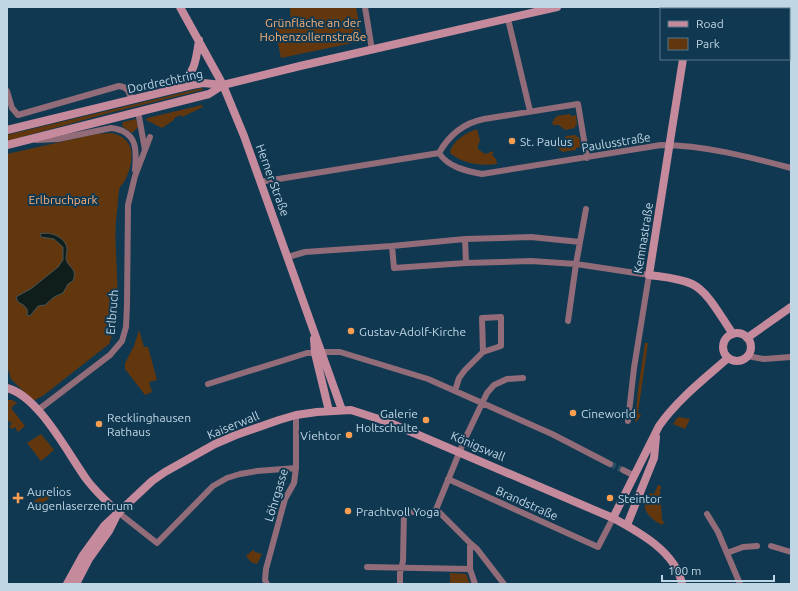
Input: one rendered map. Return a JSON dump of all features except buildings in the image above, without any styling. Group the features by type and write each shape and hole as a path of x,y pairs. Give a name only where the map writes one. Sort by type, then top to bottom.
{"main road":[{"name":"Herner Straße","path":"180,7 223,85 244,136 288,257 313,332 329,411"},
{"path":"223,85 557,7"},
{"path":"174,89 188,77 192,70 195,64 199,40"},
{"name":"Kemnastraße","path":"649,275 683,60"},
{"name":"Dordrechtring","path":"7,130 174,89 203,83 223,85"},
{"name":"Dordrechtring","path":"7,145 209,94 223,85"},
{"path":"649,275 693,284 708,297 733,334"},
{"path":"748,338 791,307"},
{"path":"733,334 742,334 748,338 751,347 747,356 742,360 736,361 728,358 724,353 723,346 726,338 733,334"},
{"name":"Herner Straße","path":"318,352 342,410"},
{"path":"613,518 656,432 666,416 728,358"},
{"path":"7,388 19,392 38,410 69,451 87,480 119,513"},
{"name":"Königswall","path":"329,411 351,410 373,416 613,518 627,525 653,543 668,557 676,567 682,584"},
{"name":"Kaiserwall","path":"67,584 96,536 104,526 152,481 165,472 215,444 236,435 296,415 329,411"},
{"path":"627,525 654,458 656,432"},
{"name":"Kaiserwall","path":"76,584 89,559 109,531 119,513"}],"street":[{"path":"365,7 372,50"},
{"path":"508,18 530,111"},
{"path":"7,91 12,108 18,115 119,86 124,86 127,89 132,100"},
{"path":"260,182 439,152 447,139 471,122 578,104 587,158"},
{"path":"138,111 145,152"},
{"name":"Dordrechtring","path":"27,140 58,139 112,128 120,129"},
{"name":"Erlbruch","path":"120,129 126,132 132,139 137,152 135,176"},
{"name":"Erlbruch","path":"38,410 110,355 122,341 126,327 127,305 128,204 135,176 150,137"},
{"name":"Paulusstraße","path":"439,152 445,161 468,172 482,174 661,145 745,156 791,168"},
{"path":"568,320 586,208"},
{"path":"288,257 305,252 392,246 465,238 531,237 580,242"},
{"path":"465,238 466,263"},
{"path":"392,246 394,268 466,263 531,261 576,264 649,275"},
{"name":"Kemnastraße","path":"628,421 634,368 649,275"},
{"path":"455,391 459,378 465,370 484,352 501,346 501,317 482,318 484,352"},
{"path":"208,384 307,354 318,352 340,352 428,379 552,434 610,464"},
{"path":"747,356 764,359 791,357"},
{"path":"435,512 487,392 494,385 507,379 523,378"},
{"name":"Löhrgasse","path":"266,582 266,569 285,499 294,483 296,468 296,415"},
{"path":"119,513 157,543 213,486 227,478 257,471 296,468"},
{"path":"623,470 635,476"},
{"name":"Brandstraße","path":"448,479 598,547 613,518"},
{"path":"400,584 403,561 404,512 435,512 440,513 477,549 504,584"},
{"path":"707,514 718,532 740,584"},
{"path":"470,543 470,569 475,584"},
{"path":"726,553 743,547 757,546"},
{"path":"771,546 791,552"},
{"path":"367,567 470,569"}],"green space":[{"name":"Grünfläche an der Hohenzollernstraße","path":"290,7 356,7 361,34 360,39 357,42 281,58 275,28 291,24"},
{"path":"202,88 203,90 109,113 7,141 7,135"},
{"path":"202,105 203,107 182,117 180,115 174,118 174,120 162,128 146,120 147,118"},
{"path":"570,114 571,116 576,115 577,125 575,128 565,130 559,125 553,125 552,121 554,121 554,118 557,118 556,116"},
{"path":"136,119 138,127 132,133 122,126 123,122"},
{"path":"477,129 480,141 478,149 485,154 494,151 492,155 496,159 497,164 485,165 466,162 450,153 456,141 469,132"},
{"name":"Erlbruchpark","path":"112,133 118,135 128,143 131,154 129,171 124,183 120,187 118,195 116,228 117,312 114,328 109,344 44,395 33,401 11,379 7,366 7,154 96,134"},
{"path":"576,135 579,137 581,147 576,148 576,150 562,152 559,148 556,148 556,144 562,143 566,136"},
{"path":"139,330 144,347 148,347 157,380 149,382 152,392 145,395 125,369 125,363 134,346"},
{"path":"645,343 648,343 638,413 641,415 635,422 638,390"},
{"path":"7,400 12,400 17,403 11,408 25,426 18,432 15,427 12,429 9,426 12,424 10,421 7,423"},
{"path":"678,417 690,419 685,429 673,424"},
{"path":"41,434 54,450 41,461 27,443"},
{"path":"658,485 661,486 662,521 665,521 662,525 651,517 645,509 650,493 654,494"},
{"path":"57,486 62,491 37,506 34,501"},
{"path":"253,550 262,554 257,564 251,562 246,556"},
{"path":"450,573 466,574 470,584 450,584"}],"shaded area":[{"path":"40,234 53,234 64,241 67,249 66,259 74,271 74,277 73,281 68,284 63,293 54,297 45,305 38,306 30,316 27,315 26,308 18,302 16,297 32,288 58,267 63,260 63,247 54,239 41,237"}],"tunnel":[{"path":"610,464 623,470"}],"place":[{"name":"St. Paulus","path":"512,141"},
{"name":"Gustav-Adolf-Kirche","path":"351,331"},
{"name":"Cineworld","path":"573,413"},
{"name":"Galerie Holtschulte","path":"426,420"},
{"name":"Recklinghausen Rathaus","path":"99,424"},
{"name":"Viehtor","path":"349,435"},
{"name":"Aurelios Augenlaserzentrum","path":"18,498"},
{"name":"Steintor","path":"610,498"},
{"name":"Prachtvoll Yoga","path":"348,511"}]}
